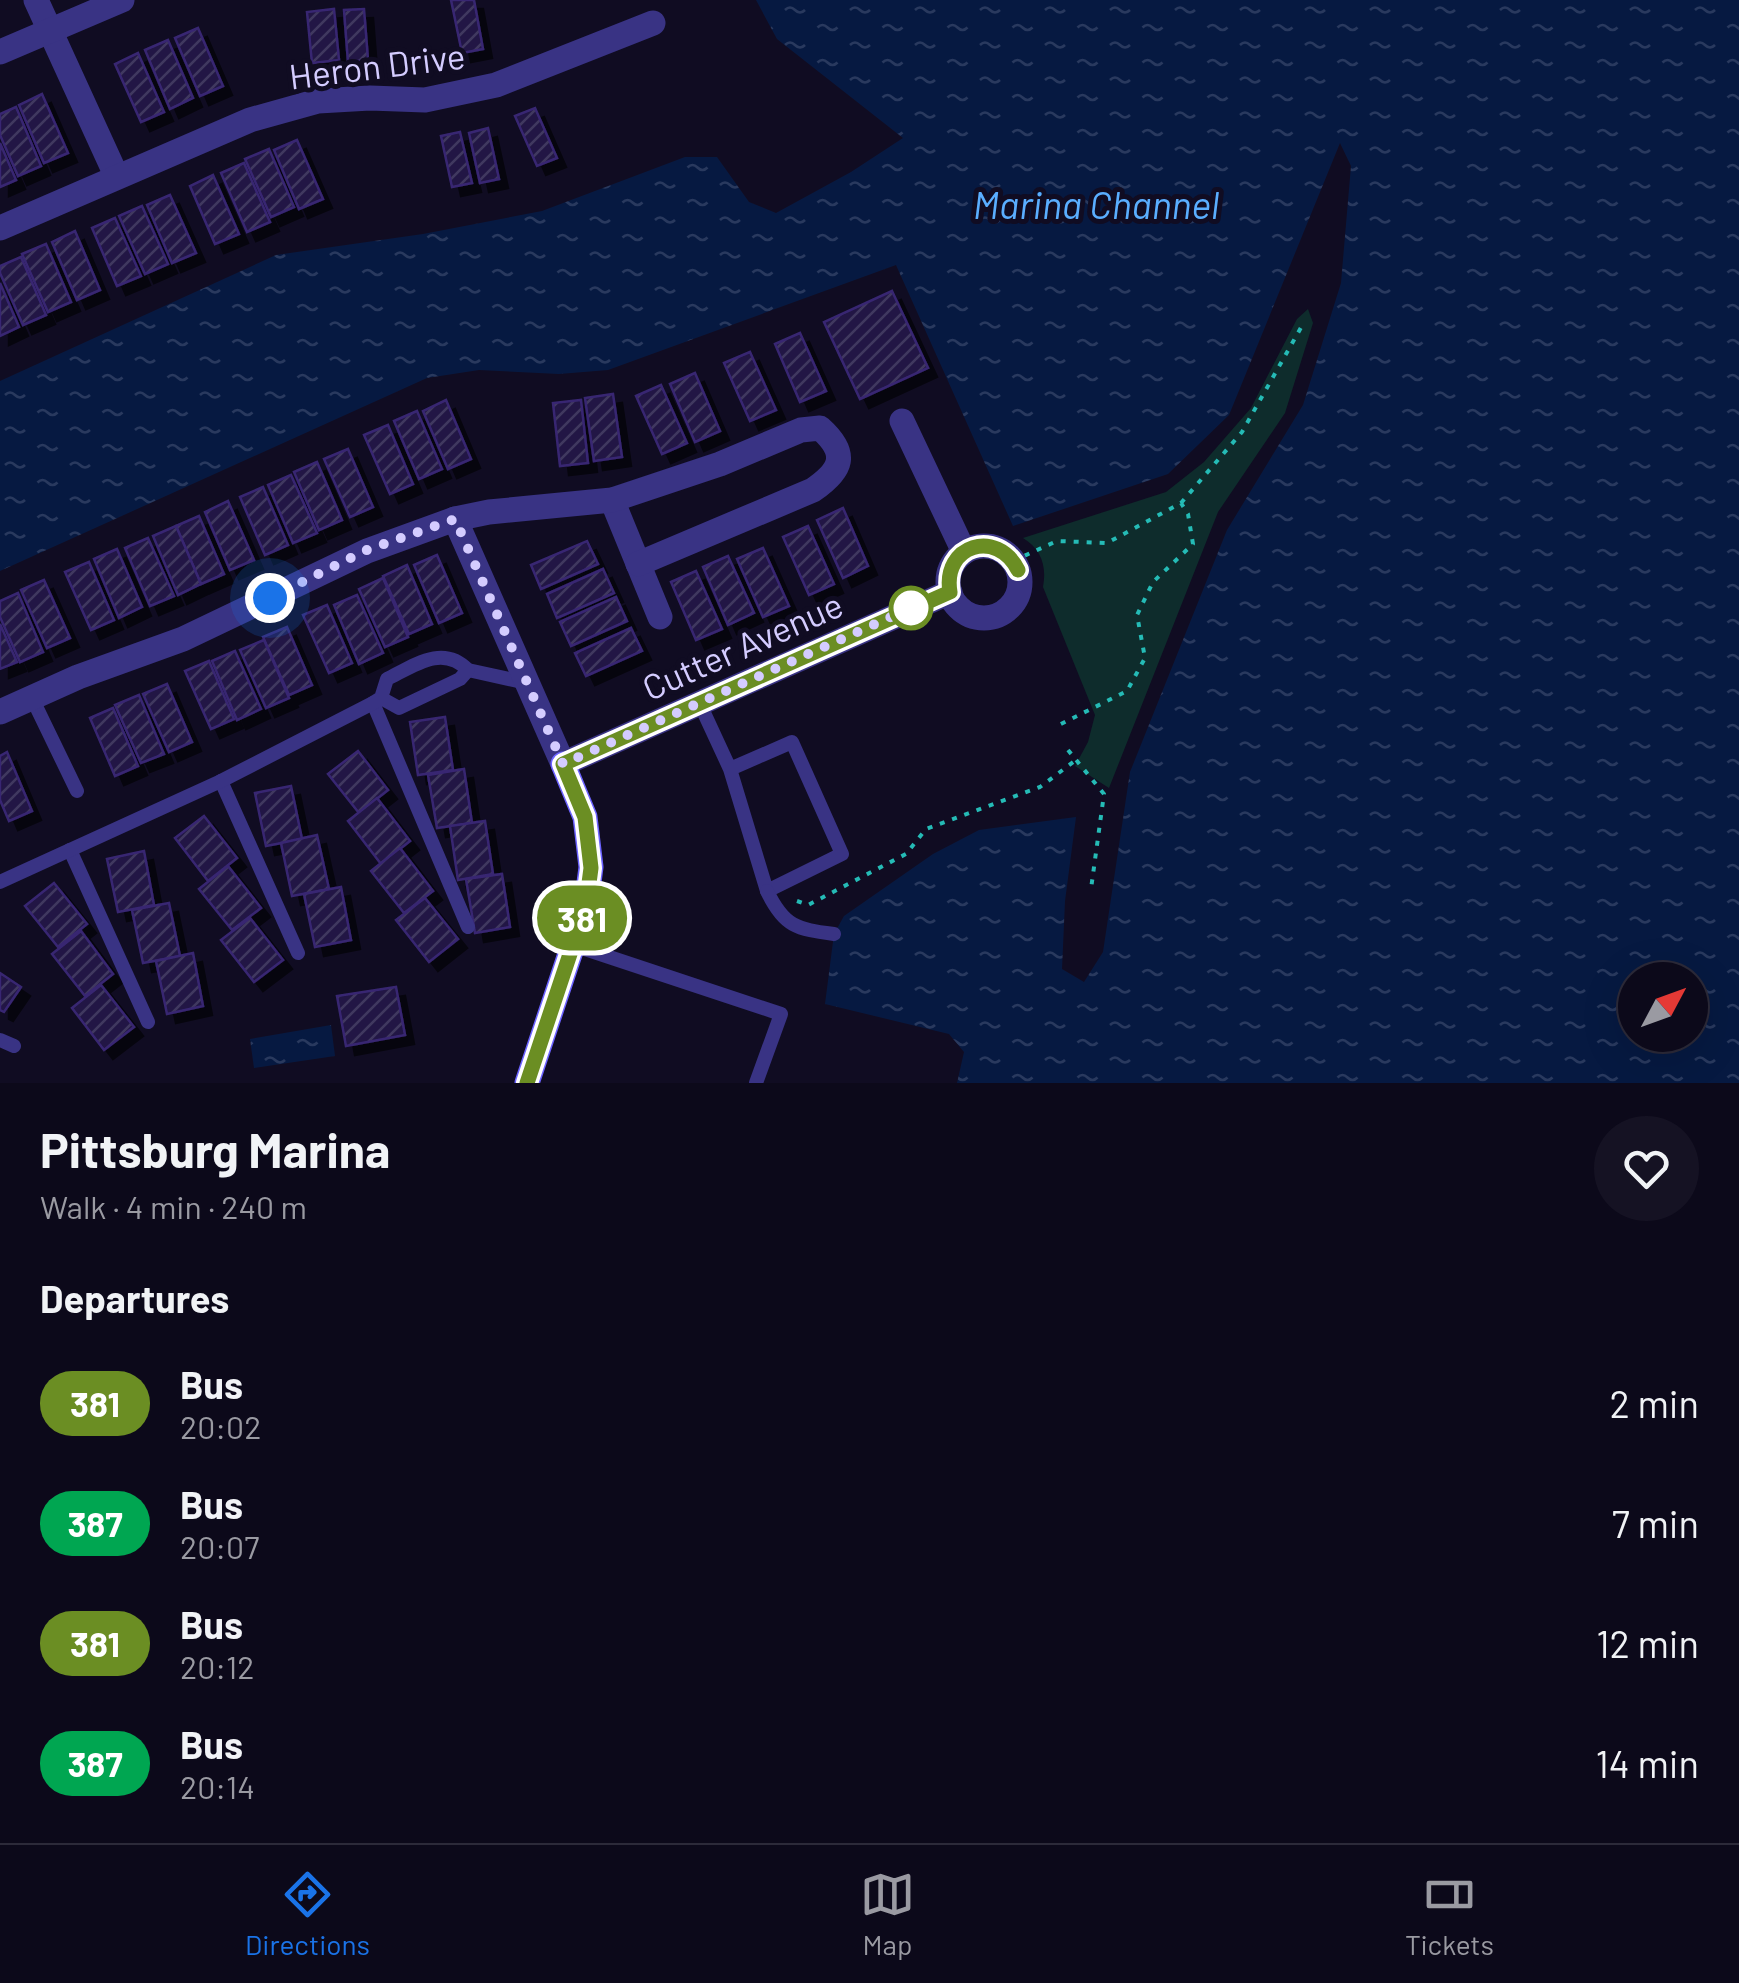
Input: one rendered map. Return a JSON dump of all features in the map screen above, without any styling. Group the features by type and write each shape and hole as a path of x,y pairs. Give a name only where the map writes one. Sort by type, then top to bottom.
{"street":[{"path":"36,0 116,175"},
{"path":"0,52 122,0"},
{"name":"Heron Drive","path":"0,228 250,120 318,101 425,100 496,85 653,23"},
{"path":"902,421 964,552"},
{"path":"0,712 78,677 183,639 367,550 455,519 612,500 720,464 801,430 820,428 838,450 839,464 830,478 812,490 638,564"},
{"path":"612,500 660,617"},
{"path":"455,519 585,817 591,868 586,906 527,1083"},
{"path":"984,546 1005,552 1013,560 1020,581 1019,592 1007,610 994,616 967,613 956,604 950,592 952,566 964,552 984,546"},
{"name":"Cutter Avenue","path":"563,764 950,592"}],"lane":[{"path":"0,882 222,781 377,701 387,679 444,656 457,660 468,670 526,683"},
{"path":"377,701 398,708 460,680 468,670"},
{"path":"32,698 77,791"},
{"path":"377,701 468,927"},
{"path":"699,702 730,769 777,912 797,929 834,934"},
{"path":"730,769 792,742 842,854 767,890"},
{"path":"222,781 298,953"},
{"path":"70,850 148,1022"},
{"path":"573,945 780,1014 756,1083"}],"path":[{"path":"1013,560 1058,540 1107,543 1181,503 1242,432 1303,324"},
{"path":"1058,726 1127,691 1145,658 1137,615 1153,582 1193,544 1188,514 1181,503"},
{"path":"1068,750 1104,794 1091,889"},
{"path":"767,890 808,905 906,854 926,828 1040,787 1076,760"}],"green space":[{"path":"1308,309 1313,323 1285,413 1218,512 1109,788 1075,766 1088,742 1095,715 1043,587 1041,559 1023,538 1166,492 1204,462 1251,408 1297,319"}],"water":[{"name":"Marina Channel","path":"756,0 1739,0 1739,1083 957,1083 964,1052 949,1034 825,1004 834,934 844,916 933,854 979,830 1076,817 1065,901 1062,969 1084,982 1103,952 1130,772 1227,530 1303,405 1341,283 1351,166 1340,143 1229,415 1168,474 1013,526 896,265 608,370 559,374 479,370 427,378 0,571 0,381 276,255 423,234 542,211 685,157 717,157 749,202 776,213 903,138 777,39"},
{"path":"331,1025 335,1056 254,1068 250,1039"}],"building":[{"path":"451,0 474,0 483,49 462,53"},
{"path":"334,9 339,60 312,63 307,12"},
{"path":"364,9 368,60 348,62 344,10"},
{"path":"198,28 223,86 200,96 175,38"},
{"path":"168,40 193,98 170,109 145,50"},
{"path":"138,53 164,112 141,122 115,64"},
{"path":"42,94 68,153 44,163 19,105"},
{"path":"16,107 41,166 18,176 0,135 0,114"},
{"path":"535,108 557,158 537,166 515,116"},
{"path":"488,128 499,179 480,183 469,133"},
{"path":"460,132 472,183 452,187 441,136"},
{"path":"297,140 323,199 299,209 274,150"},
{"path":"0,143 16,180 0,187"},
{"path":"269,149 294,207 271,217 245,159"},
{"path":"244,163 270,222 247,232 221,173"},
{"path":"213,175 239,234 215,244 190,186"},
{"path":"170,195 196,253 172,263 147,205"},
{"path":"142,206 168,264 145,274 119,216"},
{"path":"115,218 141,276 117,286 92,228"},
{"path":"75,231 100,290 77,300 52,242"},
{"path":"46,244 71,302 48,312 22,254"},
{"path":"21,257 46,315 23,325 0,273 0,266"},
{"path":"0,283 19,327 0,336"},
{"path":"892,291 928,368 860,399 824,322"},
{"path":"800,333 826,391 800,402 775,344"},
{"path":"750,352 776,410 750,421 724,363"},
{"path":"695,373 720,431 695,442 670,384"},
{"path":"661,385 687,443 662,454 636,396"},
{"path":"613,394 622,457 594,461 585,398"},
{"path":"446,400 471,459 448,469 423,411"},
{"path":"581,400 588,463 560,466 553,403"},
{"path":"417,411 442,469 419,479 394,421"},
{"path":"388,425 413,484 390,494 364,435"},
{"path":"348,449 373,507 350,517 324,459"},
{"path":"317,462 342,520 319,530 294,472"},
{"path":"291,475 317,533 293,543 268,485"},
{"path":"263,487 288,545 265,555 240,497"},
{"path":"228,501 254,560 230,570 205,512"},
{"path":"843,508 868,566 843,578 817,520"},
{"path":"199,516 224,574 201,584 176,526"},
{"path":"176,526 201,584 178,595 153,536"},
{"path":"808,526 834,584 809,595 783,537"},
{"path":"148,538 174,596 150,606 125,548"},
{"path":"587,541 598,564 541,589 531,565"},
{"path":"763,548 789,606 763,617 737,559"},
{"path":"117,549 142,607 119,618 94,559"},
{"path":"437,555 462,613 439,623 414,565"},
{"path":"728,556 754,613 728,625 703,567"},
{"path":"89,562 114,620 91,630 65,572"},
{"path":"407,565 432,624 409,634 383,576"},
{"path":"603,569 614,593 557,618 547,594"},
{"path":"696,571 722,629 696,640 671,582"},
{"path":"383,578 408,637 385,647 359,589"},
{"path":"44,580 70,638 47,648 21,590"},
{"path":"18,593 43,652 20,662 0,617 0,601"},
{"path":"357,595 383,653 359,664 334,605"},
{"path":"616,597 627,621 571,646 560,622"},
{"path":"327,605 352,663 329,673 303,615"},
{"path":"0,624 17,662 0,669"},
{"path":"287,627 312,685 289,695 263,637"},
{"path":"631,628 642,651 586,676 575,653"},
{"path":"264,640 289,698 266,708 240,650"},
{"path":"235,651 261,709 237,720 212,661"},
{"path":"209,661 234,719 211,729 185,671"},
{"path":"167,684 192,742 169,752 143,694"},
{"path":"139,695 164,754 141,763 115,705"},
{"path":"113,708 138,766 115,776 90,718"},
{"path":"445,717 453,770 418,775 410,722"},
{"path":"358,751 388,790 359,813 328,774"},
{"path":"7,752 32,811 9,821 0,800 0,756"},
{"path":"464,769 472,823 437,828 428,775"},
{"path":"291,786 302,839 266,846 255,793"},
{"path":"377,798 410,841 381,864 348,821"},
{"path":"204,816 237,858 208,881 175,838"},
{"path":"485,821 493,874 458,880 450,826"},
{"path":"317,835 329,889 292,896 281,843"},
{"path":"400,848 433,891 404,913 371,871"},
{"path":"144,851 154,905 118,912 107,859"},
{"path":"228,866 261,908 232,930 199,889"},
{"path":"502,874 510,927 475,933 466,879"},
{"path":"54,883 87,924 58,947 25,906"},
{"path":"341,887 351,940 315,947 304,894"},
{"path":"425,898 458,939 429,962 396,920"},
{"path":"169,903 180,956 143,963 132,910"},
{"path":"250,918 283,960 254,982 221,940"},
{"path":"81,931 113,974 85,996 52,954"},
{"path":"193,953 203,1006 167,1014 156,961"},
{"path":"0,973 21,987 4,1012 0,1010"},
{"path":"101,985 134,1027 104,1050 72,1008"},
{"path":"396,987 405,1035 346,1046 337,996"}],"bus line":[{"name":"381","path":"527,1083 586,906 591,868 585,817 563,764 950,592 952,566 974,547 1005,552 1018,570"}],"route":[{"path":"270,598 367,550 455,519 563,764 911,608"}]}
